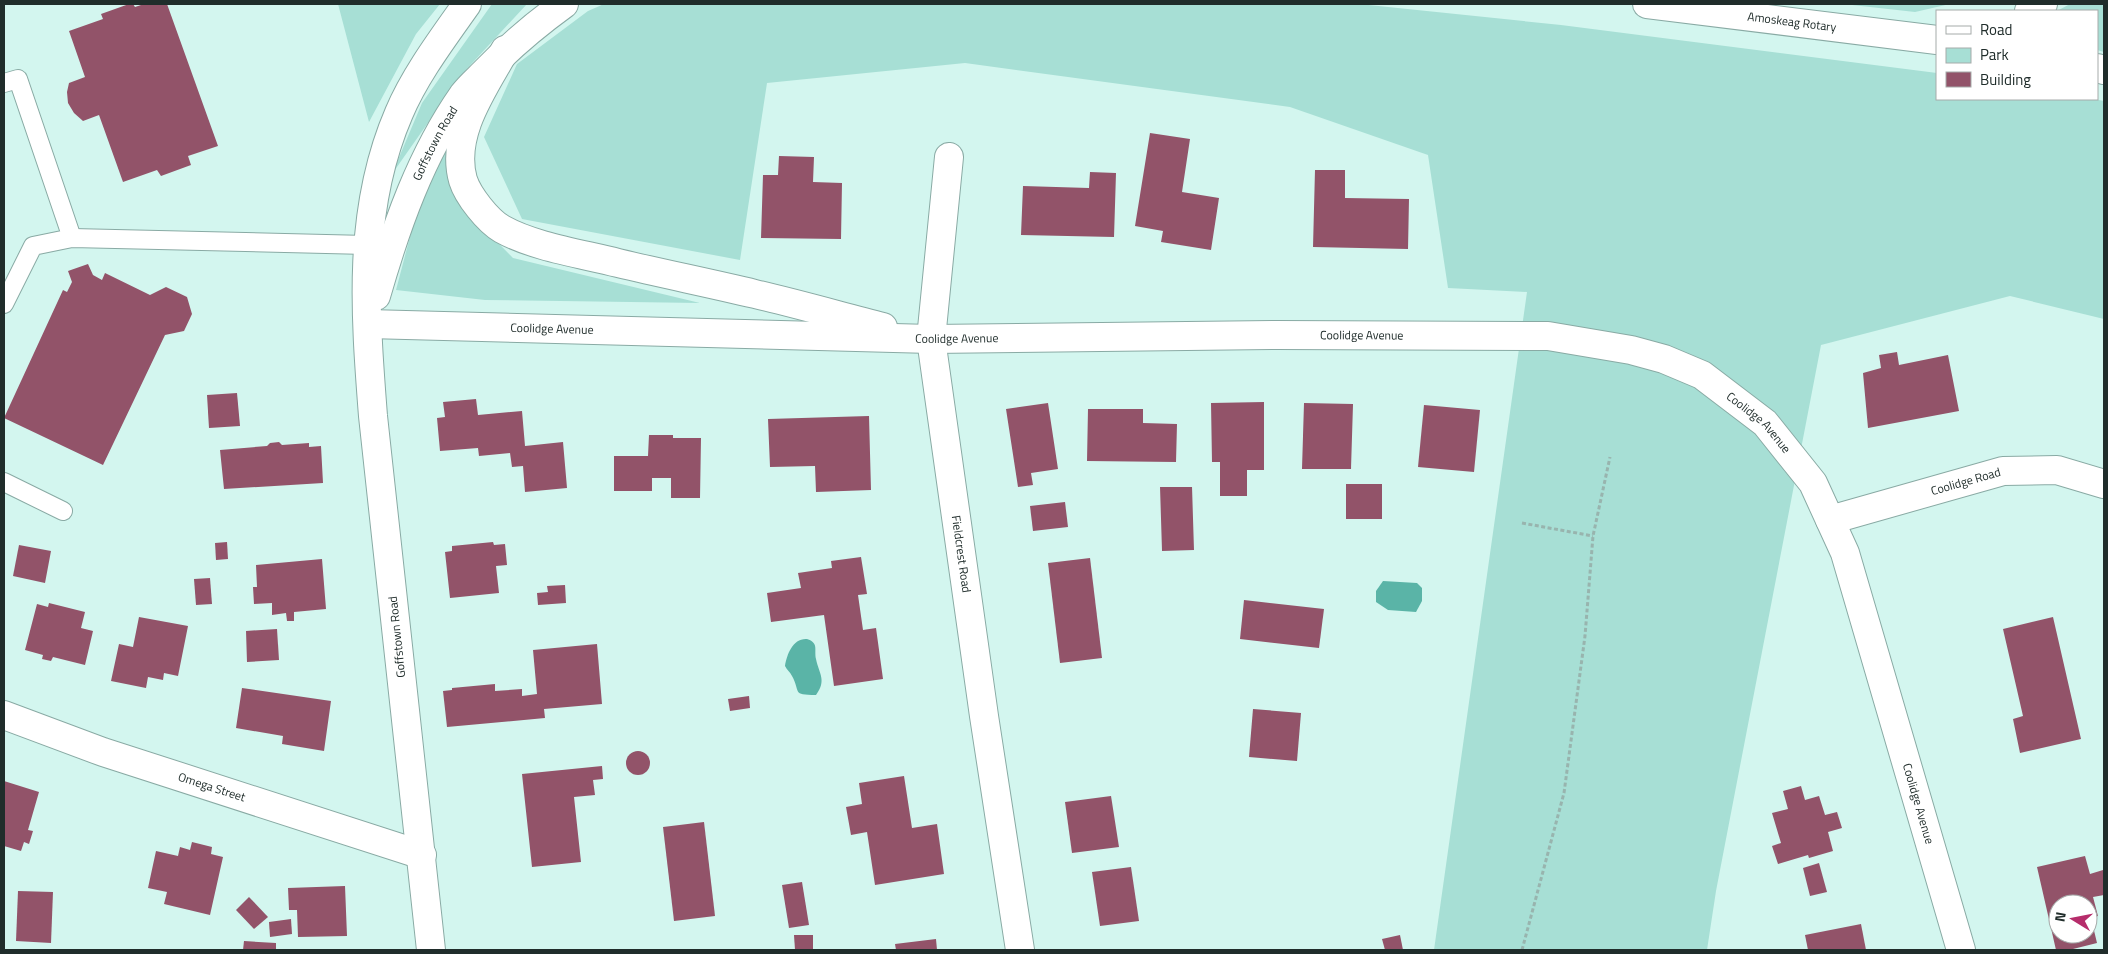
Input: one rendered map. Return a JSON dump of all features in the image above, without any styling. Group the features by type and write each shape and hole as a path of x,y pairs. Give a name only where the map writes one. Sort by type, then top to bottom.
{"street":[{"name":"Goffstown Road","path":"431,950 373,416 366,245 375,183 399,113 435,49 467,4"},
{"name":"Goffstown Road","path":"368,324 390,246 432,144 464,94 506,50 536,24 564,4"},
{"name":"Amoskeag Rotary","path":"1647,4 1936,40"},
{"path":"2031,10 2043,4"},
{"path":"506,50 478,98 467,125 460,154 464,180 476,205 500,228 530,241 756,294 930,339"},
{"name":"Fieldcrest Road","path":"949,157 930,339 984,716 1020,950"},
{"name":"Coolidge Avenue","path":"368,324 930,339 1279,335 1548,336 1631,350 1664,359 1702,376 1765,423 1813,483 1845,553 1961,950"},
{"name":"Coolidge Road","path":"1830,520 2003,471 2057,470 2104,484"},
{"name":"Omega Street","path":"4,715 103,752 422,855"}],"lane":[{"path":"4,83 18,79 72,238"},
{"path":"4,304 33,246 72,238 366,245"},
{"path":"4,482 63,511"}],"path":[{"path":"1522,950 1564,793 1585,636 1593,536 1610,457"},
{"path":"1522,523 1593,536"}],"green space":[{"path":"338,4 440,4 416,34 369,122"},
{"path":"492,4 527,4 463,73 392,174 422,103"},
{"path":"604,4 1359,4 1561,25 1936,73 1936,100 2104,101 2104,319 2010,296 1821,345 1716,891 1707,950 1434,950 1527,292 1448,288 1428,155 1290,107 965,63 767,83 740,260 522,219 484,137 517,64 588,11"},
{"path":"1843,4 1950,4 1915,12"},
{"path":"2070,4 2104,4 2104,52 2098,50 2098,10 2059,10"},
{"path":"449,143 460,204 513,258 700,303 485,300 396,290 416,214"}],"shaded area":[{"path":"1383,581 1417,583 1422,588 1422,601 1416,612 1388,610 1376,602 1376,591"},
{"path":"802,639 807,639 815,644 816,659 822,681 816,695 798,692 795,681 785,666 789,652 794,644"}],"building":[{"path":"133,4 135,7 144,4 167,4 218,146 188,156 191,165 161,176 157,170 123,182 99,115 83,121 74,113 68,103 67,92 69,83 85,77 69,31 103,19 101,14"},
{"path":"1150,133 1190,139 1182,192 1219,198 1211,250 1161,242 1163,231 1135,226"},
{"path":"779,156 814,157 813,182 842,183 841,239 761,238 763,175 778,175"},
{"path":"1315,170 1345,170 1345,198 1409,199 1408,249 1313,247"},
{"path":"1090,172 1116,173 1114,237 1021,235 1023,186 1089,188"},
{"path":"88,264 93,275 102,280 105,273 150,295 166,287 187,297 192,314 184,331 165,335 103,465 4,418 63,290 67,292 72,282 68,271"},
{"path":"1897,352 1899,365 1948,355 1959,411 1868,428 1863,373 1881,368 1879,355"},
{"path":"237,393 240,426 209,428 207,395"},
{"path":"476,399 478,415 522,411 525,446 563,442 567,488 525,492 523,466 512,467 510,453 479,456 478,448 440,451 437,418 445,417 443,402"},
{"path":"1264,402 1264,470 1247,470 1247,496 1220,496 1220,462 1212,462 1211,403"},
{"path":"1048,403 1058,469 1031,473 1033,485 1018,487 1006,409"},
{"path":"1304,403 1353,404 1351,469 1302,469"},
{"path":"1424,405 1480,410 1474,472 1418,467"},
{"path":"1088,409 1143,409 1143,423 1177,424 1176,462 1087,461"},
{"path":"869,416 871,490 816,492 815,466 770,467 768,419"},
{"path":"649,435 673,435 673,438 701,438 700,498 671,498 671,478 652,478 652,491 614,491 614,456 648,456"},
{"path":"279,442 282,445 309,443 309,447 321,446 323,483 224,489 220,450 267,446 270,443"},
{"path":"1346,484 1382,484 1382,519 1346,519"},
{"path":"1160,487 1192,487 1194,550 1162,551"},
{"path":"1065,502 1068,527 1033,531 1030,506"},
{"path":"227,542 228,559 216,560 215,543"},
{"path":"493,542 494,545 505,544 507,565 496,566 499,593 450,598 445,552 452,551 452,546"},
{"path":"19,545 51,551 45,583 13,576"},
{"path":"861,557 867,594 858,595 863,630 876,628 883,679 834,686 824,615 771,622 767,593 801,588 798,573 832,568 831,561"},
{"path":"1090,558 1102,658 1060,663 1048,563"},
{"path":"322,559 326,609 294,612 294,621 287,621 286,613 272,615 272,603 254,604 253,587 257,587 256,565"},
{"path":"210,578 212,604 196,605 194,579"},
{"path":"565,585 566,603 538,605 537,593 548,592 547,586"},
{"path":"1244,600 1324,609 1319,648 1240,639"},
{"path":"49,603 85,612 81,628 93,631 85,665 53,657 51,661 42,659 43,655 25,650 37,604 48,607"},
{"path":"139,617 188,626 178,676 164,673 163,680 148,677 146,688 111,681 119,644 133,647"},
{"path":"2053,617 2081,739 2020,753 2013,719 2023,716 2003,629"},
{"path":"277,629 279,660 247,662 246,631"},
{"path":"597,644 602,704 544,709 545,718 447,727 443,691 452,690 452,688 495,684 495,691 522,689 522,696 537,694 533,650"},
{"path":"242,688 331,701 324,751 282,744 283,736 236,728"},
{"path":"749,696 750,708 730,711 728,699"},
{"path":"1253,709 1301,713 1297,761 1249,757"},
{"path":"638,751 643,752 649,758 649,768 643,774 638,775 633,774 627,768 626,763 627,758 633,752"},
{"path":"602,766 603,779 593,780 595,795 574,797 581,862 532,867 522,774"},
{"path":"904,776 912,828 937,824 944,874 875,885 867,832 851,835 846,807 862,804 859,783"},
{"path":"4,781 39,792 28,830 33,831 29,844 24,842 21,851 4,846"},
{"path":"1801,786 1805,800 1819,796 1825,815 1837,812 1842,828 1828,832 1833,851 1809,858 1808,855 1778,864 1772,846 1781,843 1772,813 1788,809 1783,791"},
{"path":"1111,796 1119,847 1072,853 1065,802"},
{"path":"704,822 715,916 674,921 663,827"},
{"path":"192,842 212,847 211,854 223,857 210,915 164,904 167,892 148,888 156,851 178,856 180,847 190,850"},
{"path":"2085,856 2090,874 2103,870 2104,895 2048,894 2048,915 2037,867"},
{"path":"1819,863 1827,892 1810,896 1803,868"},
{"path":"1131,867 1139,921 1100,926 1092,872"},
{"path":"802,882 809,925 789,928 782,885"},
{"path":"345,886 347,936 298,937 297,910 289,910 288,888"},
{"path":"18,891 53,892 51,943 16,941"},
{"path":"249,897 268,917 254,929 236,910"},
{"path":"291,919 292,934 270,937 269,922"},
{"path":"1861,924 1866,950 1808,950 1805,935"},
{"path":"794,935 813,935 813,950 795,950"},
{"path":"1400,935 1403,950 1385,950 1382,939"},
{"path":"936,939 937,950 896,950 895,944"},
{"path":"244,941 276,943 276,950 243,950"},
{"path":"2055,944 2093,944 2069,950 2056,950"}]}
